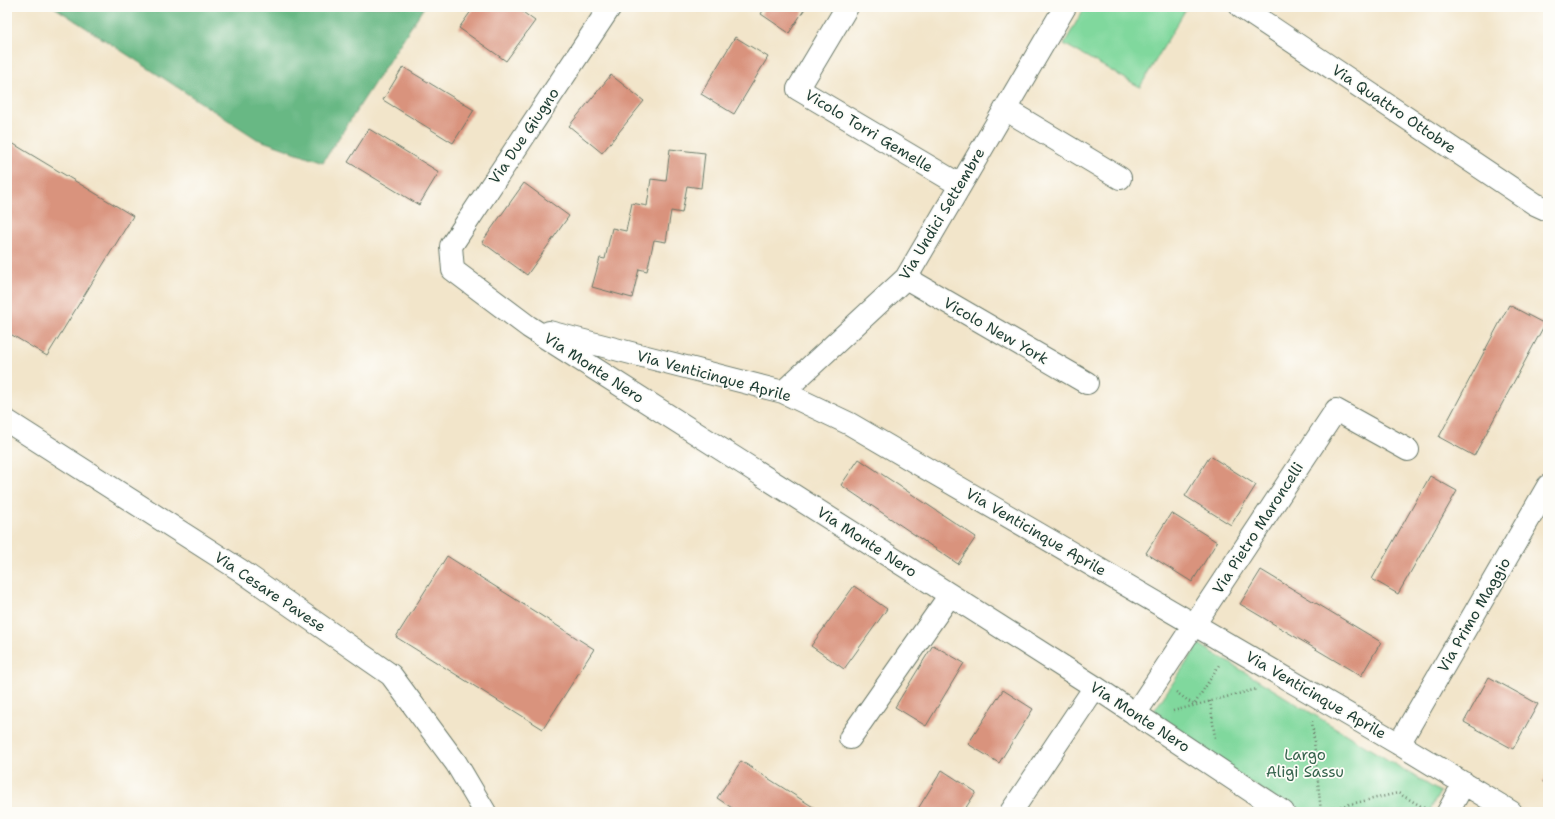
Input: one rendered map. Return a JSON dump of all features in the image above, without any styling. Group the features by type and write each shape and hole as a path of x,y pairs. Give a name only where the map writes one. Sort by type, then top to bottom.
{"street":[{"name":"Via Due Giugno","path":"453,270 451,246 610,7"},
{"name":"Vicolo Torri Gemelle","path":"847,7 798,89 960,185"},
{"name":"Via Undici Settembre","path":"783,392 906,278 1065,7"},
{"name":"Via Quattro Ottobre","path":"1241,7 1535,204 1548,210"},
{"path":"1005,109 1120,178"},
{"name":"Via Monte Nero","path":"453,270 529,327 1095,687 1283,812"},
{"name":"Vicolo New York","path":"906,278 1087,383"},
{"name":"Via Venticinque Aprile","path":"529,327 783,392 850,424 1399,744 1511,812"},
{"name":"Via Pietro Maroncelli","path":"1135,714 1336,410 1408,450"},
{"name":"Via Cesare Pavese","path":"7,421 240,570 392,675 456,763 485,812"},
{"name":"Via Primo Maggio","path":"1399,744 1547,488"},
{"path":"850,738 950,595"},
{"path":"1011,812 1095,687"},
{"path":"1439,812 1464,783"}],"path":[{"path":"1194,705 1231,646"},
{"path":"1172,711 1267,686 1277,673"},
{"path":"1158,679 1194,705"},
{"path":"1322,699 1311,713 1321,811 1398,793 1439,812"},
{"path":"1210,701 1218,761 1213,766"}],"green space":[{"path":"54,7 424,7 323,162 257,139"},
{"path":"1085,7 1187,7 1140,87 1064,44"},
{"name":"Largo Aligi Sassu","path":"1199,644 1440,792 1429,812 1296,812 1150,717"}],"building":[{"path":"474,7 516,7 535,21 506,61 459,28"},
{"path":"765,7 806,7 789,33 761,14"},
{"path":"735,37 768,57 734,114 701,94"},
{"path":"403,67 474,110 453,143 383,100"},
{"path":"611,75 644,101 602,153 569,126"},
{"path":"369,129 439,172 419,205 348,162"},
{"path":"7,140 133,216 47,356 7,332"},
{"path":"670,149 705,153 701,188 687,186 682,213 671,211 666,242 654,240 647,271 639,269 632,298 592,287 600,258 605,259 612,228 626,231 632,203 647,206 651,179 666,181"},
{"path":"524,183 569,216 527,275 482,242"},
{"path":"1509,305 1545,324 1474,456 1439,437"},
{"path":"1210,456 1256,485 1231,525 1185,496"},
{"path":"859,459 976,537 958,564 841,485"},
{"path":"1430,476 1457,491 1398,594 1372,579"},
{"path":"1171,513 1217,542 1192,582 1146,553"},
{"path":"447,556 594,649 543,729 396,637"},
{"path":"1261,570 1381,642 1361,676 1240,604"},
{"path":"854,586 887,609 844,669 811,646"},
{"path":"933,645 964,663 926,726 895,707"},
{"path":"1489,677 1538,704 1513,749 1464,722"},
{"path":"1003,690 1033,709 999,763 968,744"},
{"path":"741,761 821,812 738,812 717,798"},
{"path":"942,770 976,792 963,812 916,812"},
{"path":"1548,771 1548,785 1543,782"}]}
